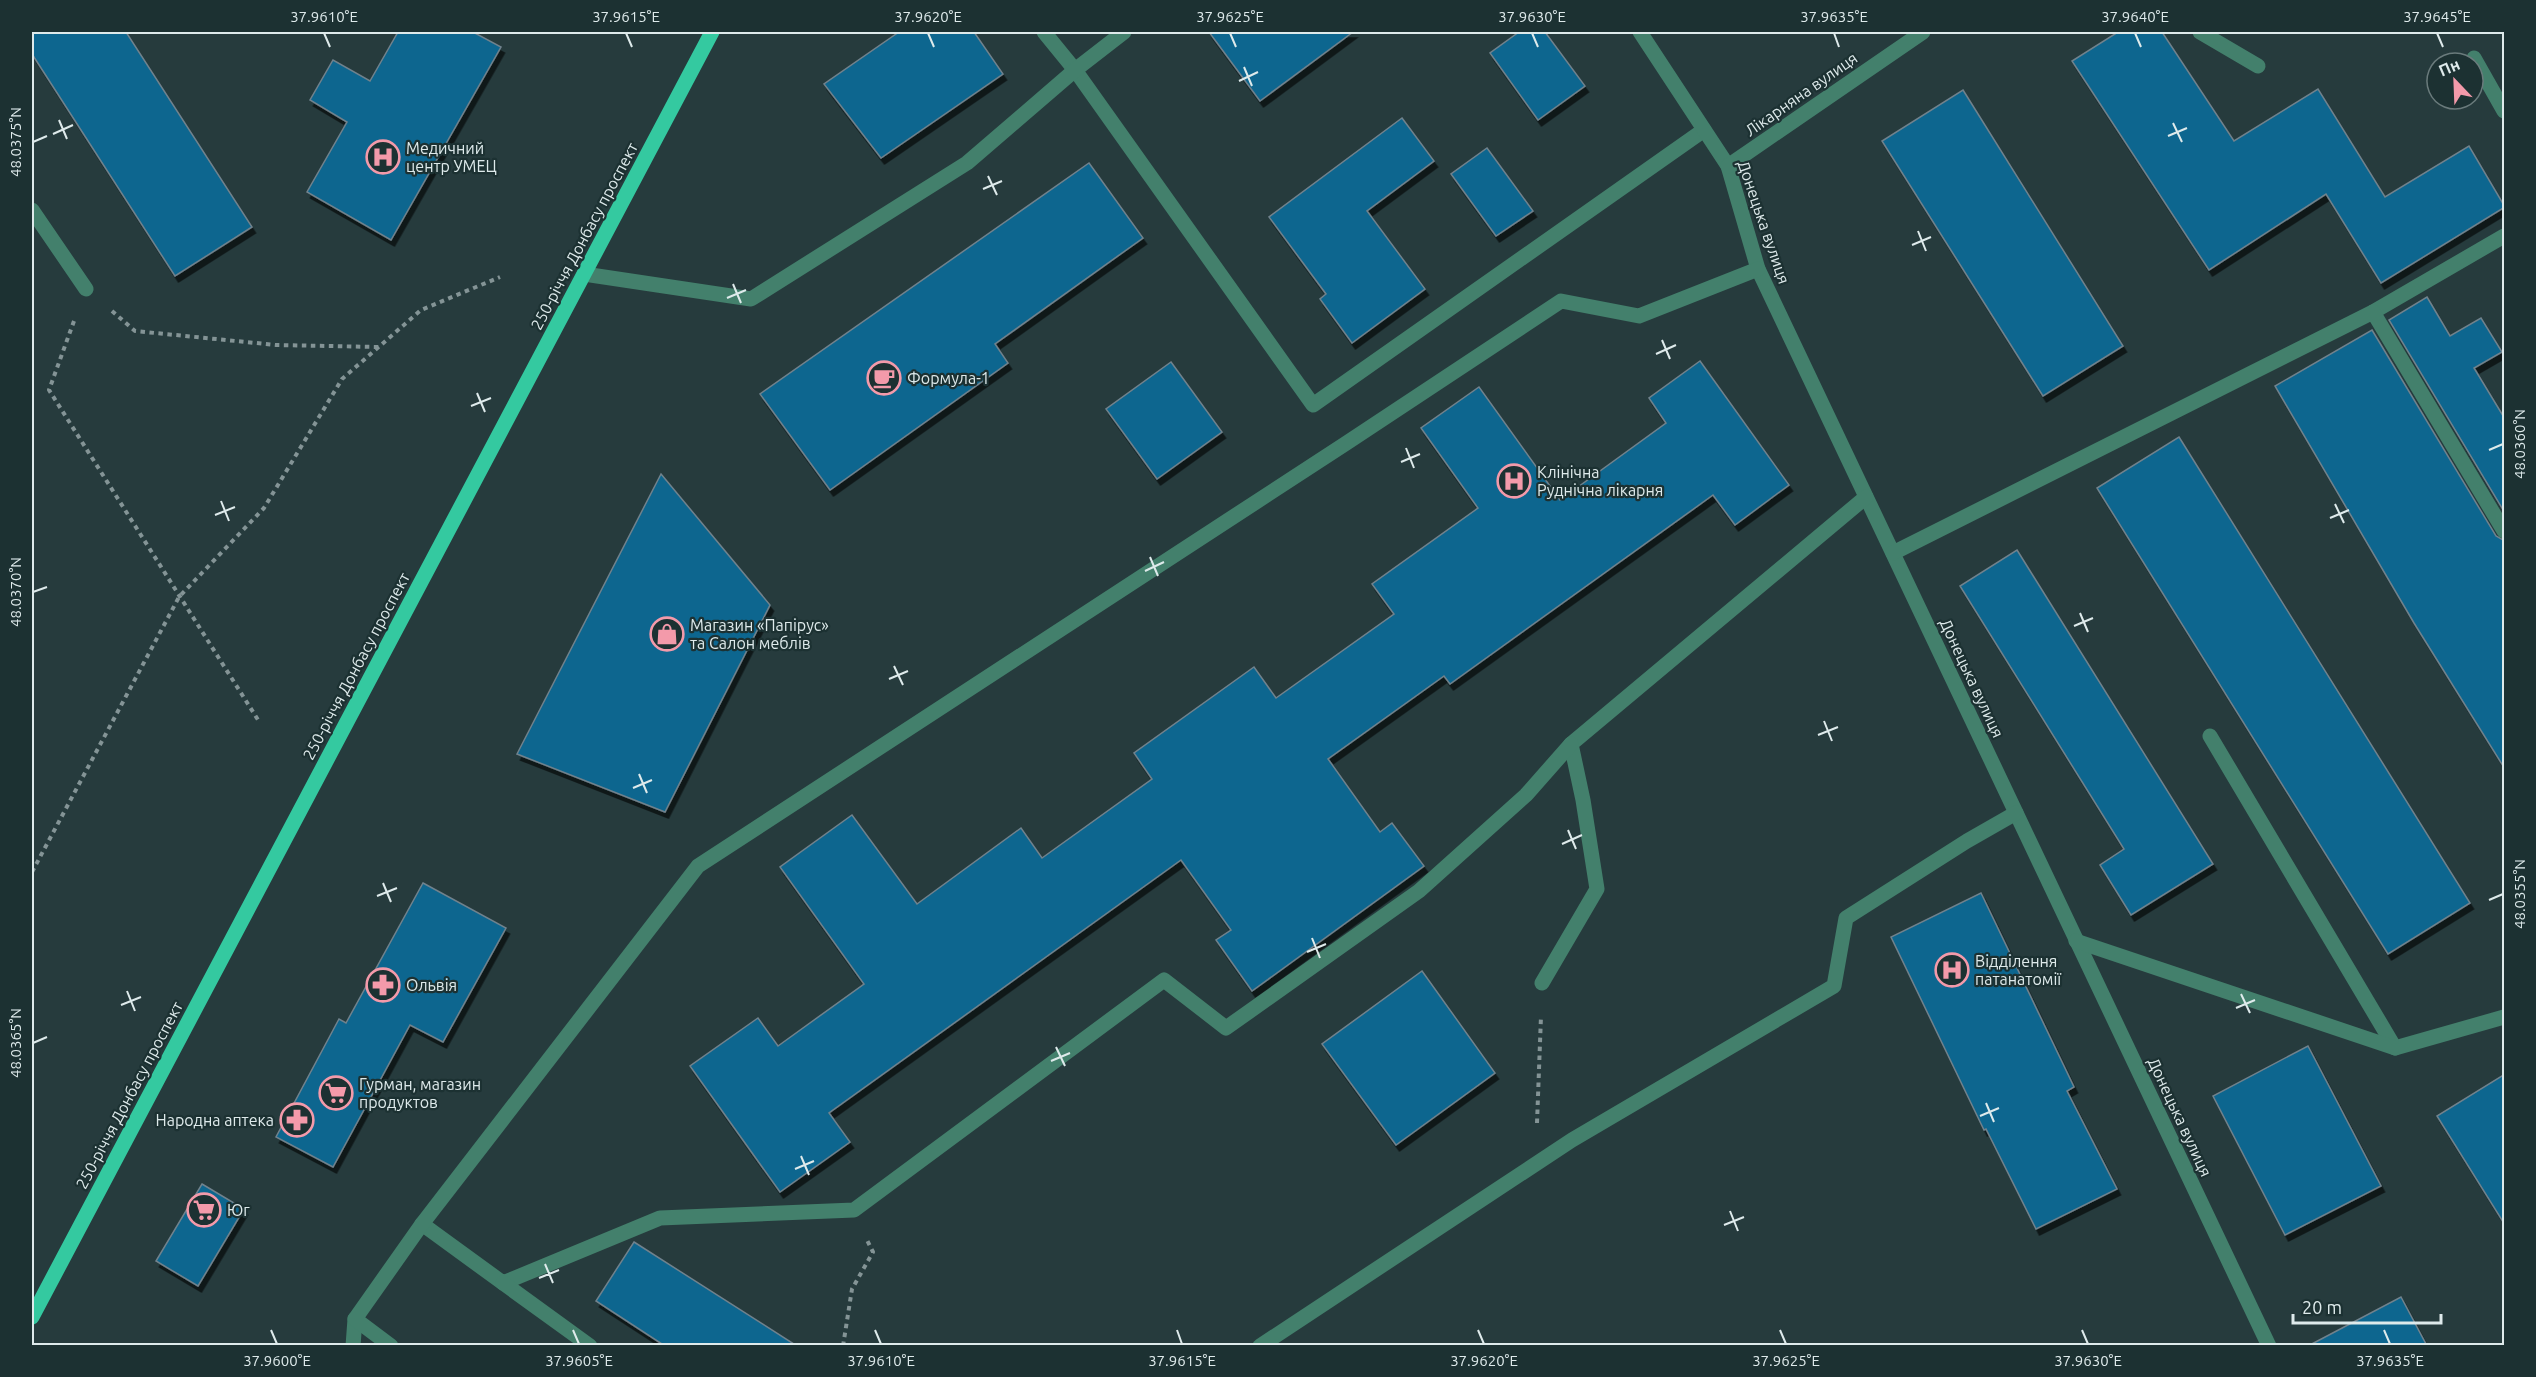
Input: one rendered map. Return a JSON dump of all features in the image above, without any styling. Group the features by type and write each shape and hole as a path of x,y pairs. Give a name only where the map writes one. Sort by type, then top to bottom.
{"main road":[{"name":"250-річчя Донбасу проспект","path":"32,1317 712,32"}],"street":[{"path":"1044,32 1075,70 1313,405 1704,130"},
{"path":"584,274 751,299 967,163 1075,70 1124,32"},
{"name":"Донецька вулиця","path":"1640,32 1728,166 1758,269 2269,1346"},
{"name":"Лікарняна вулиця","path":"1728,166 1923,32"},
{"path":"2200,32 2258,66"},
{"path":"2485,77 2505,111"},
{"path":"32,210 86,289"},
{"path":"1893,553 2373,312 2505,236"},
{"path":"353,1346 356,1319 422,1224 698,866 1335,451 1561,300 1639,316 1758,269"},
{"path":"2373,312 2505,531"},
{"path":"503,1283 660,1218 854,1210 1164,980 1226,1028 1419,891 1526,795 1571,744 1866,497"},
{"path":"2210,736 2395,1048"},
{"path":"1542,983 1597,889 1583,800 1571,744"},
{"path":"1260,1346 1572,1140 1833,986 1846,918 1966,841 2016,813"},
{"path":"2076,940 2395,1048 2505,1017"},
{"path":"422,1224 590,1346"},
{"path":"356,1319 391,1346"}],"path":[{"path":"32,872 179,597 264,508 342,379 420,310 500,277"},
{"path":"260,723 49,390 86,289 135,331 276,345 379,347"},
{"path":"1536,1165 1542,983"},
{"path":"843,1346 852,1289 873,1252 854,1210"}],"building":[{"path":"32,32 126,32 252,227 175,276 32,54"},
{"name":"Медичний центр УМЕЦ","path":"398,32 473,32 501,47 391,240 307,192 347,122 310,100 333,60 370,81"},
{"path":"899,32 974,32 1003,74 881,158 824,84"},
{"path":"1209,32 1353,32 1260,101"},
{"path":"1519,32 1545,32 1585,86 1538,120 1490,53"},
{"path":"2118,32 2162,32 2234,141 2318,89 2385,197 2469,146 2505,207 2381,283 2326,194 2209,270 2072,61"},
{"path":"1963,90 2123,346 2043,396 1882,141"},
{"path":"1402,118 1434,161 1367,211 1425,289 1352,343 1320,299 1326,294 1269,217"},
{"path":"1487,148 1533,211 1496,236 1451,174"},
{"name":"Формула-1","path":"1089,163 1143,238 995,344 1008,363 830,490 760,394"},
{"path":"2427,297 2450,336 2481,318 2502,352 2474,368 2505,419 2505,513 2389,320"},
{"path":"2372,330 2496,536 2505,541 2505,769 2414,623 2275,386"},
{"path":"1700,361 1789,485 1735,525 1713,495 1450,684 1444,676 1328,759 1380,832 1392,823 1424,866 1252,991 1216,940 1231,930 1181,860 829,1113 850,1142 780,1192 690,1066 758,1018 778,1046 864,984 780,867 852,815 917,904 1021,828 1042,858 1152,779 1134,753 1254,667 1276,698 1394,614 1372,584 1478,508 1421,428 1479,387 1560,500 1666,423 1649,398"},
{"path":"1171,362 1222,432 1157,479 1106,409"},
{"path":"2179,437 2470,903 2388,954 2097,488"},
{"name":"Магазин «Папірус» та Салон меблів","path":"661,474 770,605 665,812 517,754"},
{"path":"2017,550 2213,864 2131,915 2100,865 2124,849 1960,586"},
{"path":"423,883 506,928 443,1042 410,1025 333,1167 276,1137 339,1019 346,1023"},
{"path":"1981,893 2074,1087 2067,1091 2117,1189 2036,1229 1986,1129 1984,1130 1891,937"},
{"path":"1422,971 1495,1073 1396,1145 1322,1044"},
{"path":"2308,1046 2381,1186 2285,1235 2213,1096"},
{"path":"2505,1074 2505,1225 2437,1116"},
{"path":"202,1184 244,1209 198,1286 156,1261"},
{"path":"634,1242 797,1346 665,1346 596,1301"},
{"path":"2401,1297 2427,1346 2308,1346"}],"place":[{"name":"Медичний центр УМЕЦ","path":"383,157"},
{"name":"Формула-1","path":"884,378"},
{"name":"Клінічна Руднічна лікарня","path":"1514,481"},
{"name":"Магазин «Папірус» та Салон меблів","path":"667,634"},
{"name":"Відділення патанатомії","path":"1952,970"},
{"name":"Ольвія","path":"383,985"},
{"name":"Гурман, магазин продуктов","path":"336,1093"},
{"name":"Народна аптека","path":"297,1120"},
{"name":"Юг","path":"204,1210"}]}
